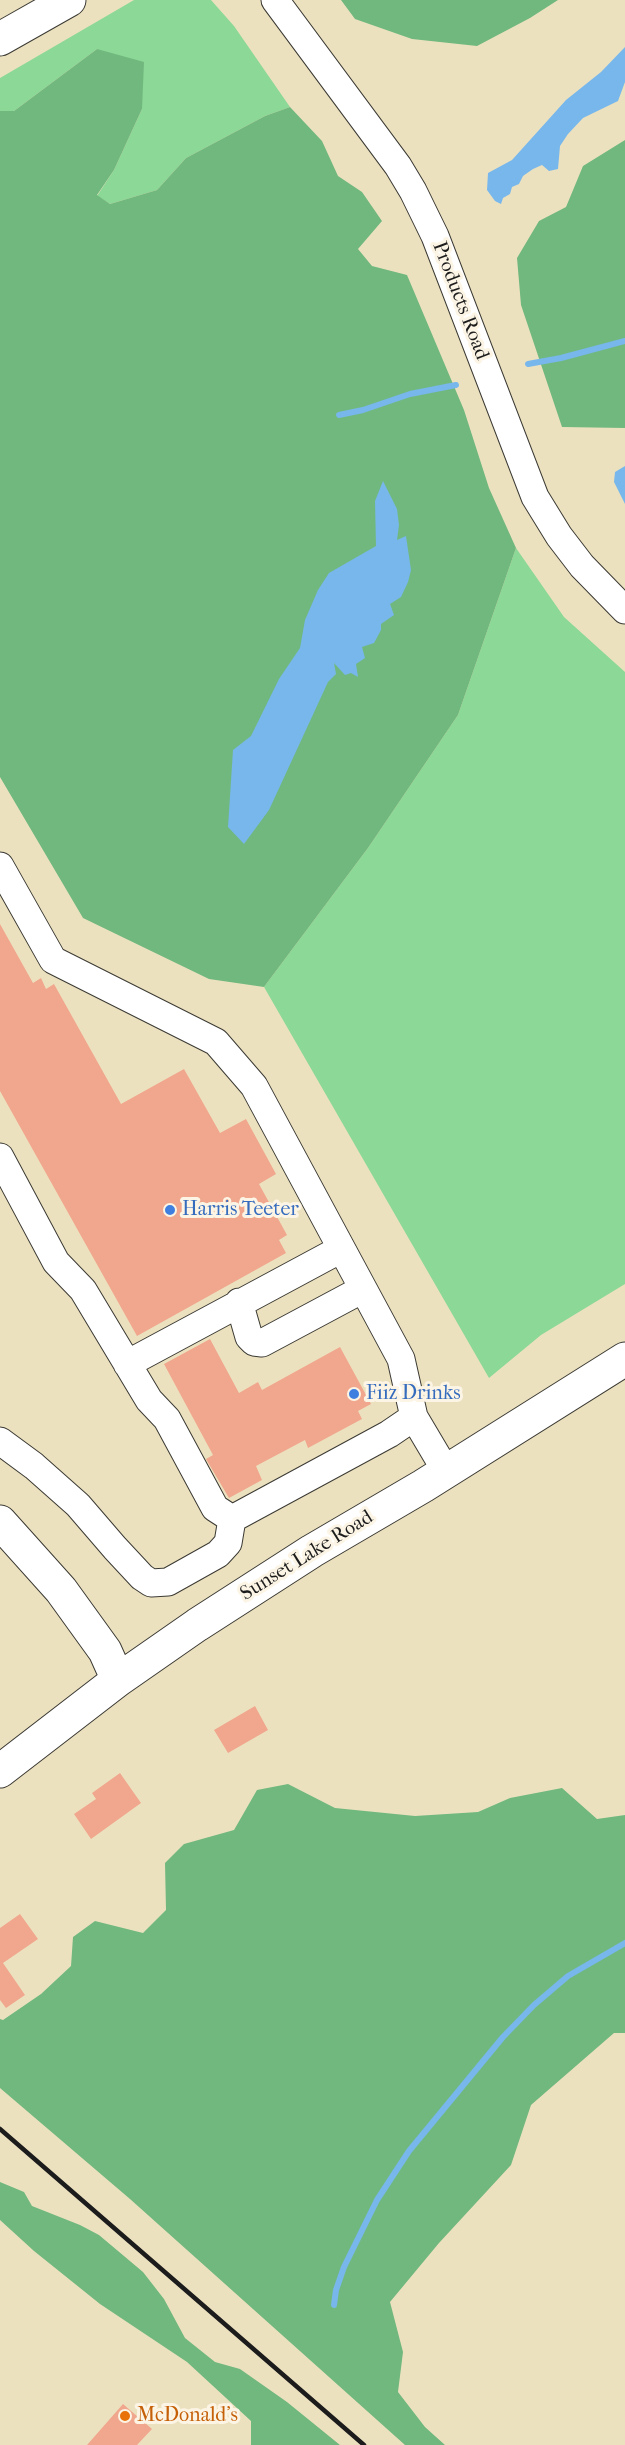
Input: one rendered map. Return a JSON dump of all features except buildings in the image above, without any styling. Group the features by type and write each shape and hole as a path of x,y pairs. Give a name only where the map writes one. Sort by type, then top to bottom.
{"main road":[{"path":"0,39 69,0"},
{"name":"Sunset Lake Road","path":"0,1771 118,1680 196,1625 625,1359"},
{"path":"0,1522 61,1590 105,1651 118,1680"}],"street":[{"name":"Products Road","path":"275,0 398,166 413,191 435,236 536,497 559,536 577,560 625,610"},
{"path":"0,866 53,960 216,1042 254,1086 401,1359 414,1417 446,1471"},
{"path":"2,1165 56,1262 83,1290 149,1400 167,1419 215,1508 231,1519"},
{"path":"127,1364 341,1249"},
{"path":"239,1302 249,1337 254,1342 262,1343 363,1289"},
{"path":"231,1519 389,1434 414,1417"},
{"path":"0,1441 34,1466 78,1505 142,1577 151,1582 168,1582 218,1554 228,1543 231,1519"}],"green space":[{"path":"134,0 211,0 234,26 290,107 265,116 186,158 157,190 110,204 97,196 114,170 142,109 97,49 14,111 0,111 0,78"},
{"path":"341,0 558,0 530,18 477,46 412,39 355,19"},
{"path":"97,49 144,62 142,109 114,170 97,195 110,204 157,190 186,158 265,116 290,107 322,141 338,176 362,192 382,221 358,249 372,266 407,275 464,410 489,488 516,548 458,715 368,848 264,987 209,979 83,918 0,777 0,111 14,111"},
{"path":"625,140 625,428 562,427 521,305 517,258 539,221 566,207 583,166"},
{"path":"516,548 564,617 625,672 625,1284 541,1335 489,1378 264,987 368,848 458,715"},
{"path":"288,1784 335,1808 415,1816 478,1812 510,1798 562,1788 597,1819 625,1815 625,2033 614,2033 531,2105 511,2165 439,2243 390,2302 403,2352 398,2392 425,2427 445,2445 405,2445 130,2199 0,2088 0,2019 3,2020 41,1994 71,1966 73,1937 95,1921 143,1933 166,1910 165,1863 184,1844 234,1830 257,1790"},
{"path":"0,2182 24,2192 32,2206 99,2235 143,2272 164,2299 185,2338 215,2362 240,2369 287,2402 340,2445 251,2445 251,2421 187,2362 100,2304 34,2251 0,2220"}],"water":[{"path":"625,47 625,82 618,101 583,118 568,134 560,146 558,169 549,171 542,165 533,169 523,176 519,184 512,187 510,194 503,198 501,204 495,201 487,190 488,173 512,160 566,100 601,72"},
{"path":"625,466 625,504 614,482 615,472"},
{"path":"383,481 397,509 399,525 397,540 406,536 411,570 408,582 401,597 390,604 394,615 381,624 381,630 374,643 362,647 365,658 356,664 358,677 351,673 345,675 334,663 336,674 328,682 269,810 244,844 228,827 233,750 251,736 279,679 300,648 305,620 318,590 329,573 376,546 375,501"}],"waterway":[{"path":"528,364 625,341"},
{"path":"339,415 363,410 410,394 456,385"},
{"path":"334,2305 336,2290 344,2267 377,2200 409,2151 503,2037 534,2005 568,1976 625,1943"}],"railway":[{"path":"0,2129 364,2445"}],"place":[{"name":"Harris Teeter","path":"170,1210"},
{"name":"Fiiz Drinks","path":"354,1394"},
{"name":"McDonald's","path":"125,2416"}]}
